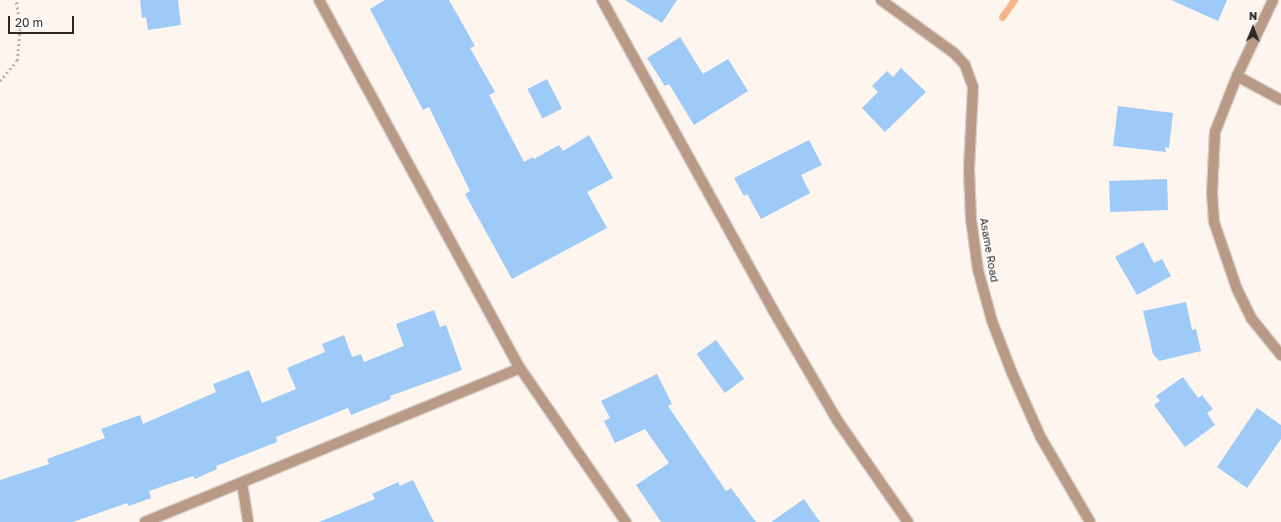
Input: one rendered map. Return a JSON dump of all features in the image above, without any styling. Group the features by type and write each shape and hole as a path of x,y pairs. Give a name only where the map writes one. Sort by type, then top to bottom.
{"street":[{"path":"319,0 520,368 626,522"},
{"path":"602,0 821,392 908,522"},
{"name":"Asame Road","path":"881,0 954,54 965,65 973,87 970,176 971,219 978,270 992,321 1012,373 1040,436 1090,522"},
{"path":"1273,0 1237,76 1215,132 1212,193 1214,222 1240,295 1251,318 1281,355"},
{"path":"1237,76 1281,100"},
{"path":"145,522 520,368"},
{"path":"242,483 248,522"}],"path":[{"path":"0,81 16,61 20,30 16,0"}],"building":[{"path":"140,0 178,0 181,25 148,30 146,17 142,18"},
{"path":"385,0 449,0 475,46 470,48 495,92 489,95 524,162 533,157 534,159 559,145 563,151 589,135 613,178 587,192 607,228 512,279 465,194 470,191 429,107 423,110 370,9"},
{"path":"625,0 677,0 662,23"},
{"path":"1171,0 1227,0 1218,21"},
{"path":"680,37 703,74 728,59 748,91 694,125 669,84 665,86 647,58"},
{"path":"901,68 926,92 885,132 862,108 878,92 872,86 887,71 893,77"},
{"path":"547,79 562,108 542,118 527,89"},
{"path":"1118,106 1173,113 1169,148 1165,147 1166,152 1113,146"},
{"path":"809,140 822,165 801,175 810,193 761,219 747,194 744,196 734,178"},
{"path":"1167,179 1168,210 1110,212 1109,181"},
{"path":"1143,242 1154,263 1162,259 1171,276 1137,295 1115,257"},
{"path":"1186,302 1192,330 1196,329 1201,351 1159,361 1153,354 1143,311"},
{"path":"434,310 440,327 446,325 462,370 390,396 391,399 351,415 348,408 276,437 277,442 216,466 217,469 195,479 193,476 149,491 151,498 129,506 127,503 73,522 0,522 0,480 49,464 47,459 105,438 101,429 140,415 143,424 216,392 213,384 249,370 262,403 296,389 287,368 325,352 322,344 344,335 352,357 361,354 364,362 404,346 396,324"},
{"path":"716,340 744,379 725,393 697,354"},
{"path":"657,374 672,404 668,406 726,491 731,488 756,522 661,522 636,485 669,463 645,429 615,443 604,421 610,418 601,401"},
{"path":"1183,377 1198,398 1202,395 1213,409 1207,413 1215,425 1185,447 1154,405 1160,401 1156,396"},
{"path":"1257,408 1281,425 1281,439 1247,488 1217,467"},
{"path":"413,480 434,522 319,522 375,499 372,494 398,482 400,486"},
{"path":"804,499 820,522 771,522"}],"waterway":[{"path":"1002,17 1014,0"}]}
